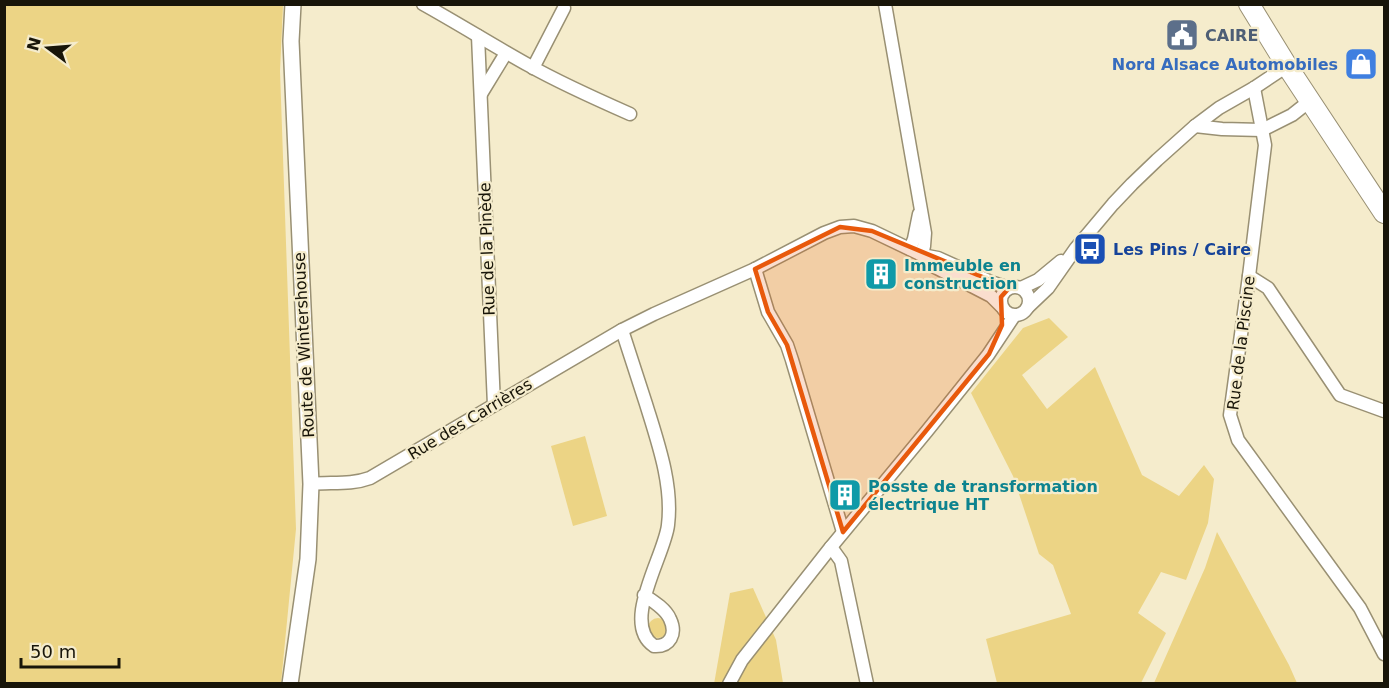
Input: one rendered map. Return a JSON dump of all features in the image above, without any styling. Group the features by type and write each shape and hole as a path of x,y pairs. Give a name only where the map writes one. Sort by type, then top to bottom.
{"main road":[{"path":"1251,6 1287,66 1384,213"}],"street":[{"name":"Route de Wintershouse","path":"290,684 308,559 311,484 291,41 293,4"},
{"path":"423,4 532,68 580,93 630,114"},
{"path":"885,4 926,233 922,255"},
{"path":"532,68 564,8"},
{"name":"Rue de la Pinède","path":"478,36 494,405"},
{"path":"481,94 506,53"},
{"path":"1006,310 1023,314 1041,296 1076,248 1132,184 1195,126 1219,108 1287,66"},
{"name":"Rue de la Piscine","path":"1254,88 1265,145 1250,276 1230,415 1238,440 1360,608 1384,654"},
{"path":"1195,126 1262,130 1292,115 1311,100"},
{"path":"910,249 916,230 920,198"},
{"name":"Rue des Carrières","path":"311,484 360,482 370,478 622,330 840,227 864,228 922,255 938,258 991,282 1015,288"},
{"path":"729,684 742,660 831,547 989,354 1006,310 1001,297 1003,293 1044,275 1076,248"},
{"name":"Rue des Carrières","path":"922,255 933,266 991,296 1006,310"},
{"path":"755,269 768,312 787,345 843,532"},
{"path":"1250,276 1268,288 1340,395 1384,411"},
{"path":"1015,288 1028,294 1028,307"},
{"path":"622,330 657,439 663,462 669,507 666,537 644,595"},
{"path":"831,547 841,561 867,684"}],"highlighted area":[{"path":"840,227 872,231 1009,288 1001,297 1002,325 989,354 843,532 787,345 768,312 755,269"}],"shaded area":[{"path":"4,5 283,5 280,71 296,529 281,683 5,683"},
{"path":"1049,318 1068,337 1022,375 1047,409 1095,367 1142,475 1179,496 1204,465 1214,479 1208,523 1186,580 1161,572 1138,613 1166,633 1141,683 997,683 986,639 1071,614 1053,565 1039,554 1013,476 971,393 1023,328"},
{"path":"585,436 607,516 573,526 551,446"},
{"path":"1217,532 1297,683 1154,683 1205,568"},
{"path":"753,588 776,640 783,683 714,684 730,593"},
{"path":"658,618 665,621 668,628 665,635 658,638 651,635 648,628 651,621"}],"place":[{"name":"CAIRE","path":"1182,35"},
{"name":"Nord Alsace Automobiles","path":"1361,64"},
{"name":"Les Pins / Caire","path":"1090,249"},
{"name":"Immeuble en construction","path":"881,274"},
{"name":"Posste de transformation électrique HT","path":"845,495"}]}
